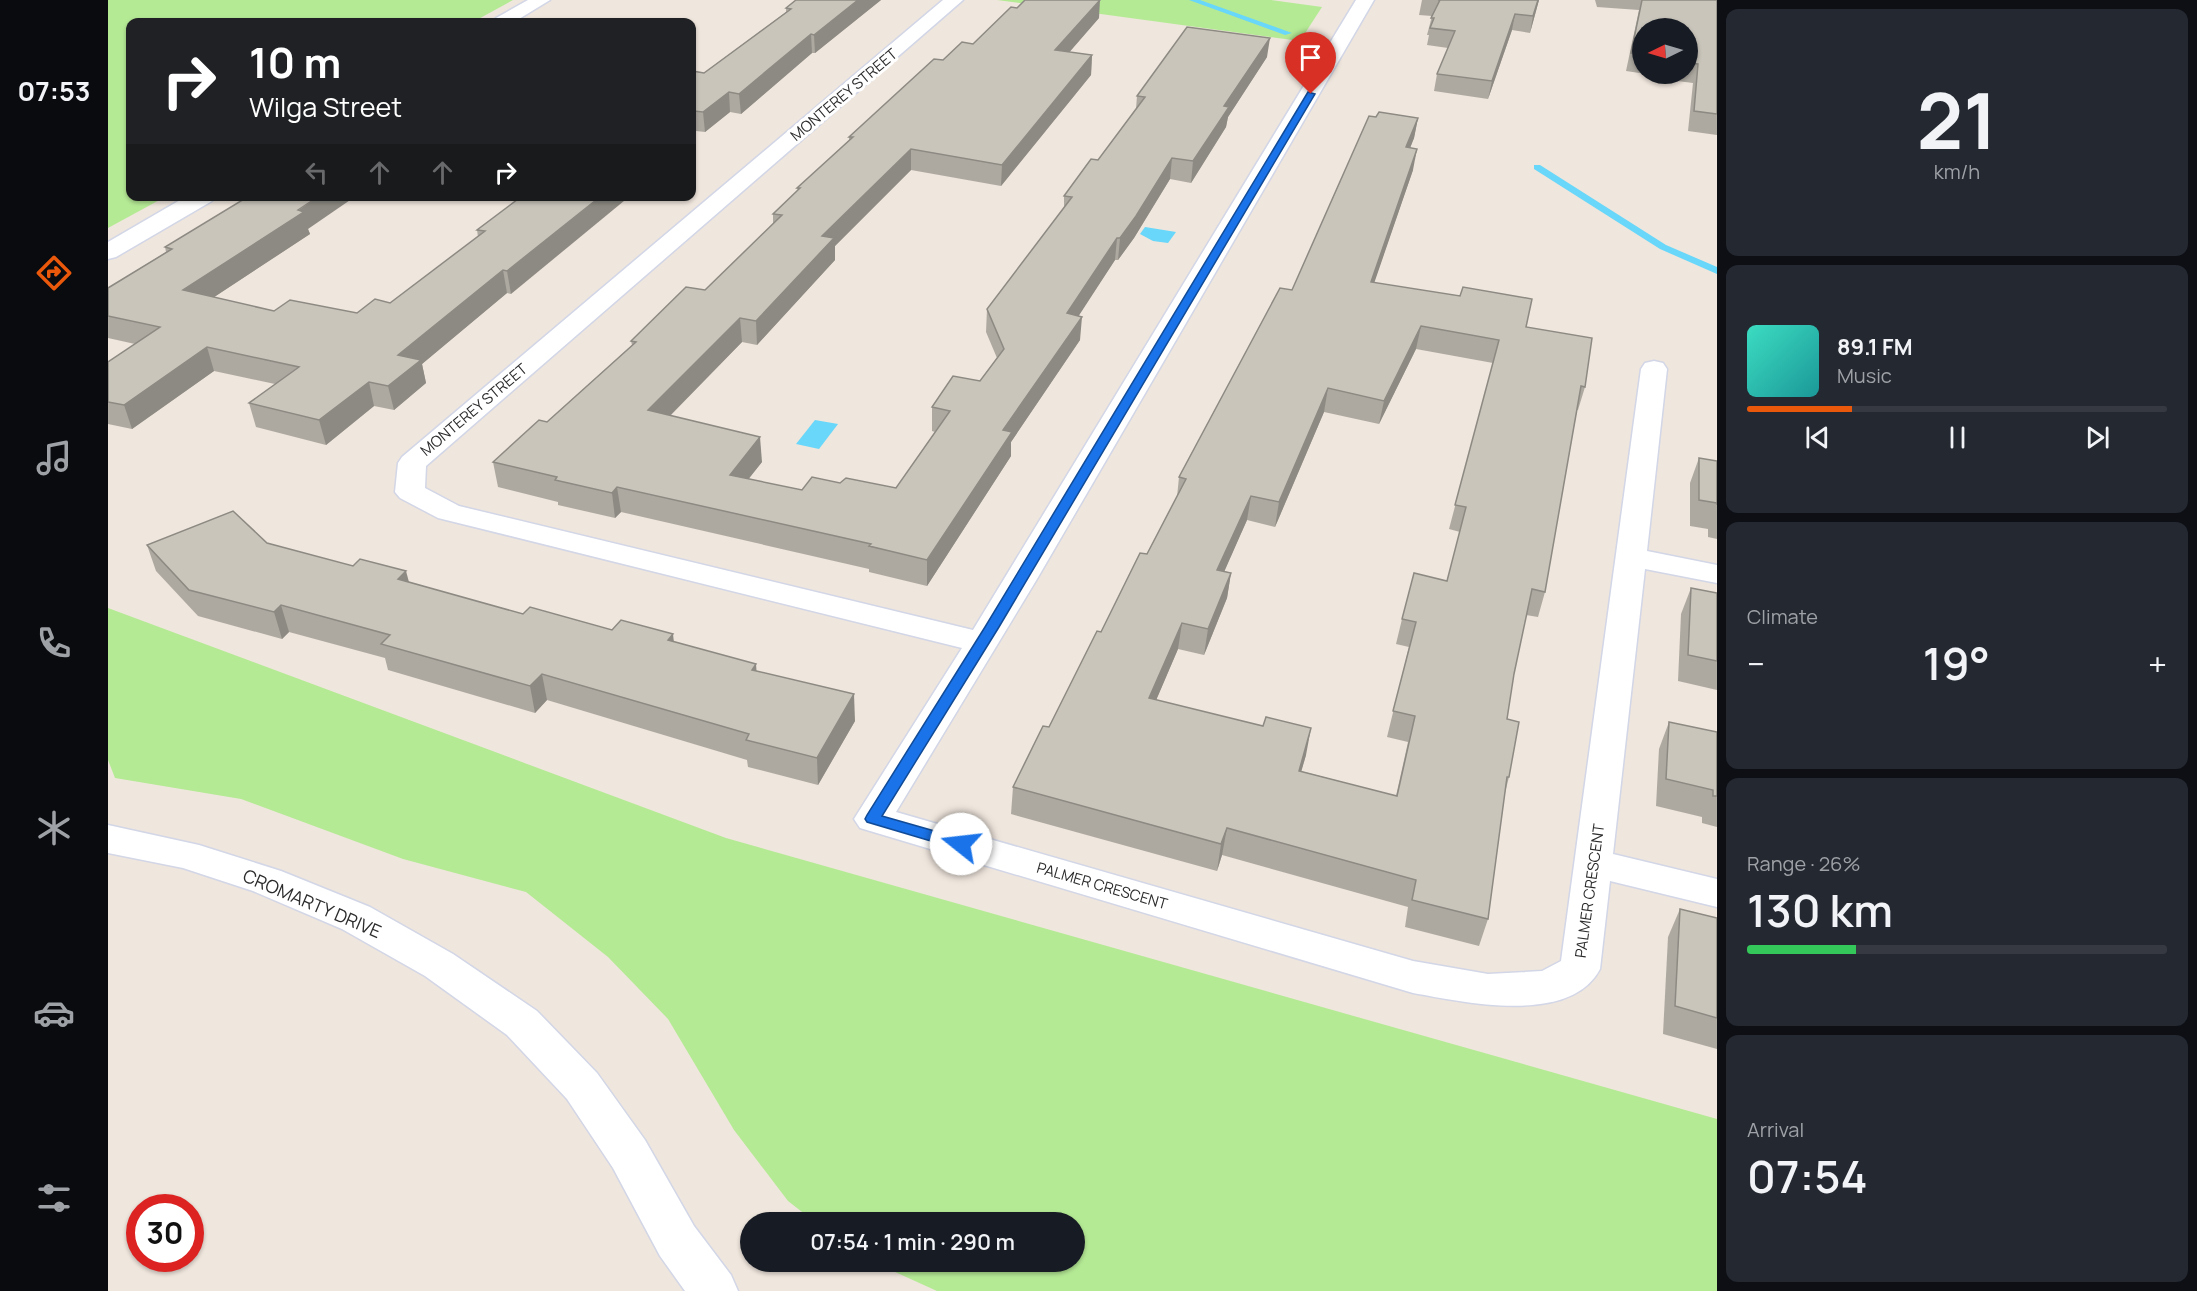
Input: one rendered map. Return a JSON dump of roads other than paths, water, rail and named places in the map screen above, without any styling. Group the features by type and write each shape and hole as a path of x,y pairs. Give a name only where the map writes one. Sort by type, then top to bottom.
{"street":[{"path":"509,18 541,0"},
{"name":"MONTEREY STREET","path":"954,0 412,463 410,492 450,512 982,643"},
{"path":"982,643 1365,0"},
{"path":"108,252 195,201"},
{"name":"PALMER CRESCENT","path":"982,643 873,819 1413,977 1488,990 1549,987 1580,969 1654,369"},
{"path":"1631,557 1717,574"},
{"name":"CROMARTY DRIVE","path":"108,839 186,855 247,875 356,918 440,965 522,1023 582,1086 629,1154 677,1241 714,1291"},
{"path":"1594,863 1717,893"}],"water":[{"path":"1145,227 1176,232 1168,243 1153,241 1140,234"},
{"path":"815,420 838,424 819,449 796,444"}],"waterway":[{"path":"1193,0 1288,33"},
{"path":"1537,167 1663,247 1717,271"}]}
